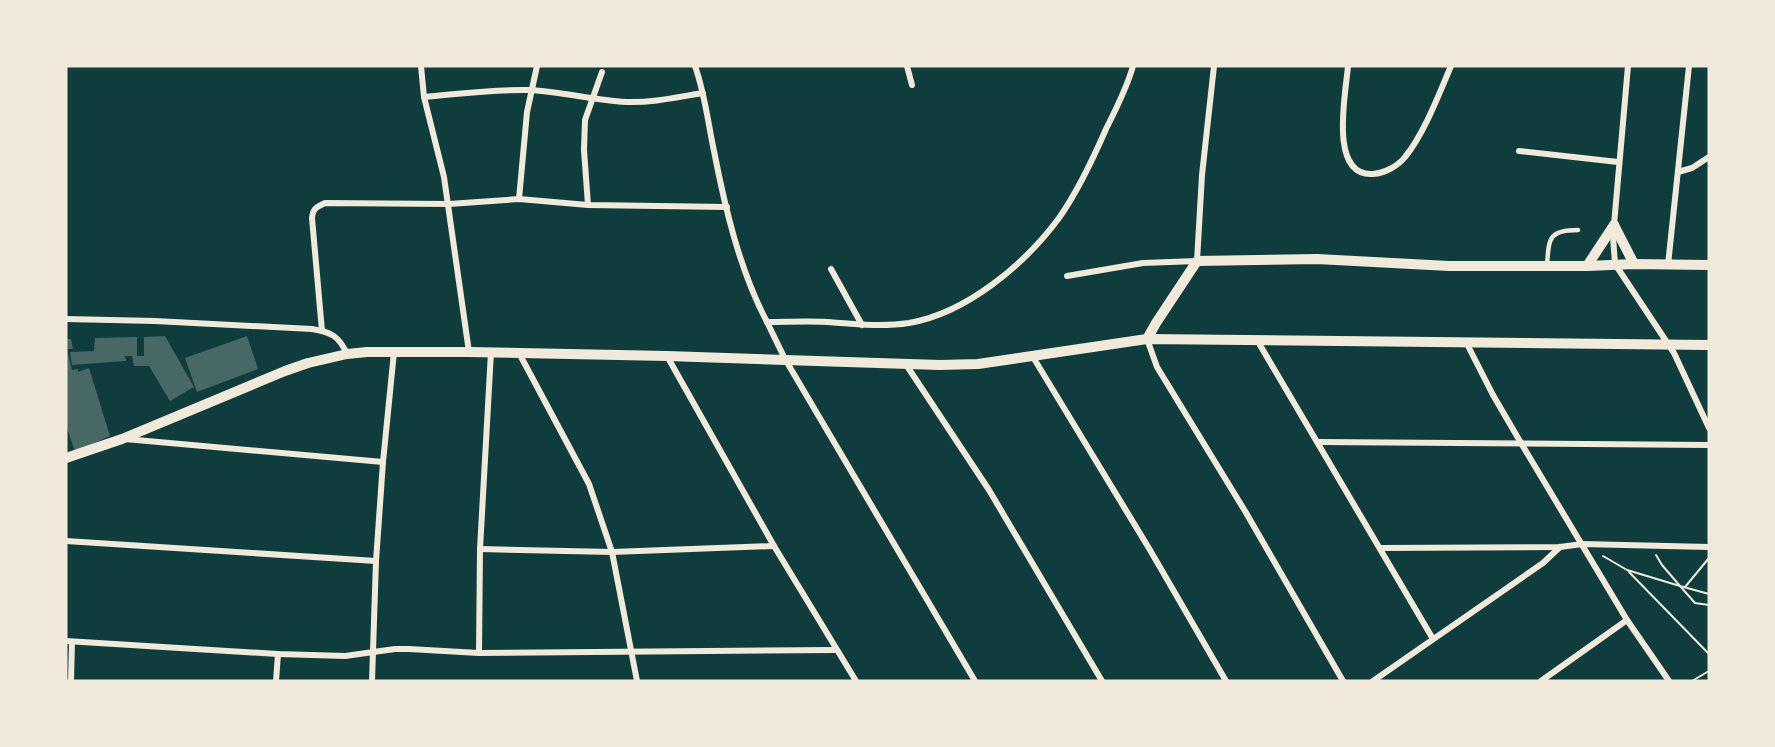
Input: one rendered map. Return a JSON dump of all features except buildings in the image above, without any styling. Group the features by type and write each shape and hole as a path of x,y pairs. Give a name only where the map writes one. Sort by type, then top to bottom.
{"street":[{"path":"421,66 424,97 449,204 469,352"},
{"path":"519,199 527,112 537,66"},
{"path":"695,66 704,93 714,152 727,207 748,280 767,322 785,359 975,681"},
{"path":"907,66 912,85"},
{"path":"767,322 862,325 908,323 956,308 976,295 1016,264 1058,218 1074,193 1114,113 1132,66"},
{"path":"1214,66 1202,175 1197,261 1147,339 1157,367 1245,511 1343,681"},
{"path":"1348,66 1343,128 1344,147 1347,157 1356,169 1368,174 1385,172 1404,159 1418,138 1451,66"},
{"path":"1628,66 1618,162 1613,242 1615,264 1684,370 1709,428"},
{"path":"1668,265 1689,66"},
{"path":"588,205 584,150 585,120 602,72"},
{"path":"424,97 532,90 592,99 645,101 704,93"},
{"path":"1519,151 1618,162"},
{"path":"1678,172 1692,168 1709,157"},
{"path":"322,331 312,212 316,207 325,203 449,204 519,199 588,205 727,207"},
{"path":"1614,225 1634,264"},
{"path":"1587,266 1614,225"},
{"path":"1067,276 1143,262 1197,261 1317,259 1449,266 1547,267 1615,264 1709,265"},
{"path":"831,269 862,325"},
{"path":"66,319 312,328 336,337 347,354"},
{"path":"66,458 122,439 285,370 347,354 367,352 491,352 940,365 978,364 1147,339 1709,345"},
{"path":"1257,339 1434,639"},
{"path":"1466,342 1521,443 1627,620 1669,681"},
{"path":"372,681 376,561 394,352"},
{"path":"479,652 480,549 491,352"},
{"path":"519,353 589,484 612,552 637,681"},
{"path":"667,356 774,546 856,681"},
{"path":"1033,357 1226,681"},
{"path":"905,363 989,490 1102,681"},
{"path":"122,439 383,462"},
{"path":"1318,442 1709,445"},
{"path":"66,541 376,561"},
{"path":"1381,548 1560,547 1582,544 1709,547"},
{"path":"480,549 612,552 774,546"},
{"path":"1372,681 1543,563 1560,547"},
{"path":"1541,681 1627,620"},
{"path":"70,681 69,641 345,656 409,648 479,652 836,650"},
{"path":"276,681 278,654"}],"lane":[{"path":"1547,267 1552,236 1559,231 1578,230"}],"path":[{"path":"1582,544 1627,570 1709,594"},
{"path":"1650,546 1662,565 1695,603 1709,605"},
{"path":"1685,587 1709,558"},
{"path":"1627,570 1709,654"},
{"path":"1692,681 1709,671"}]}
